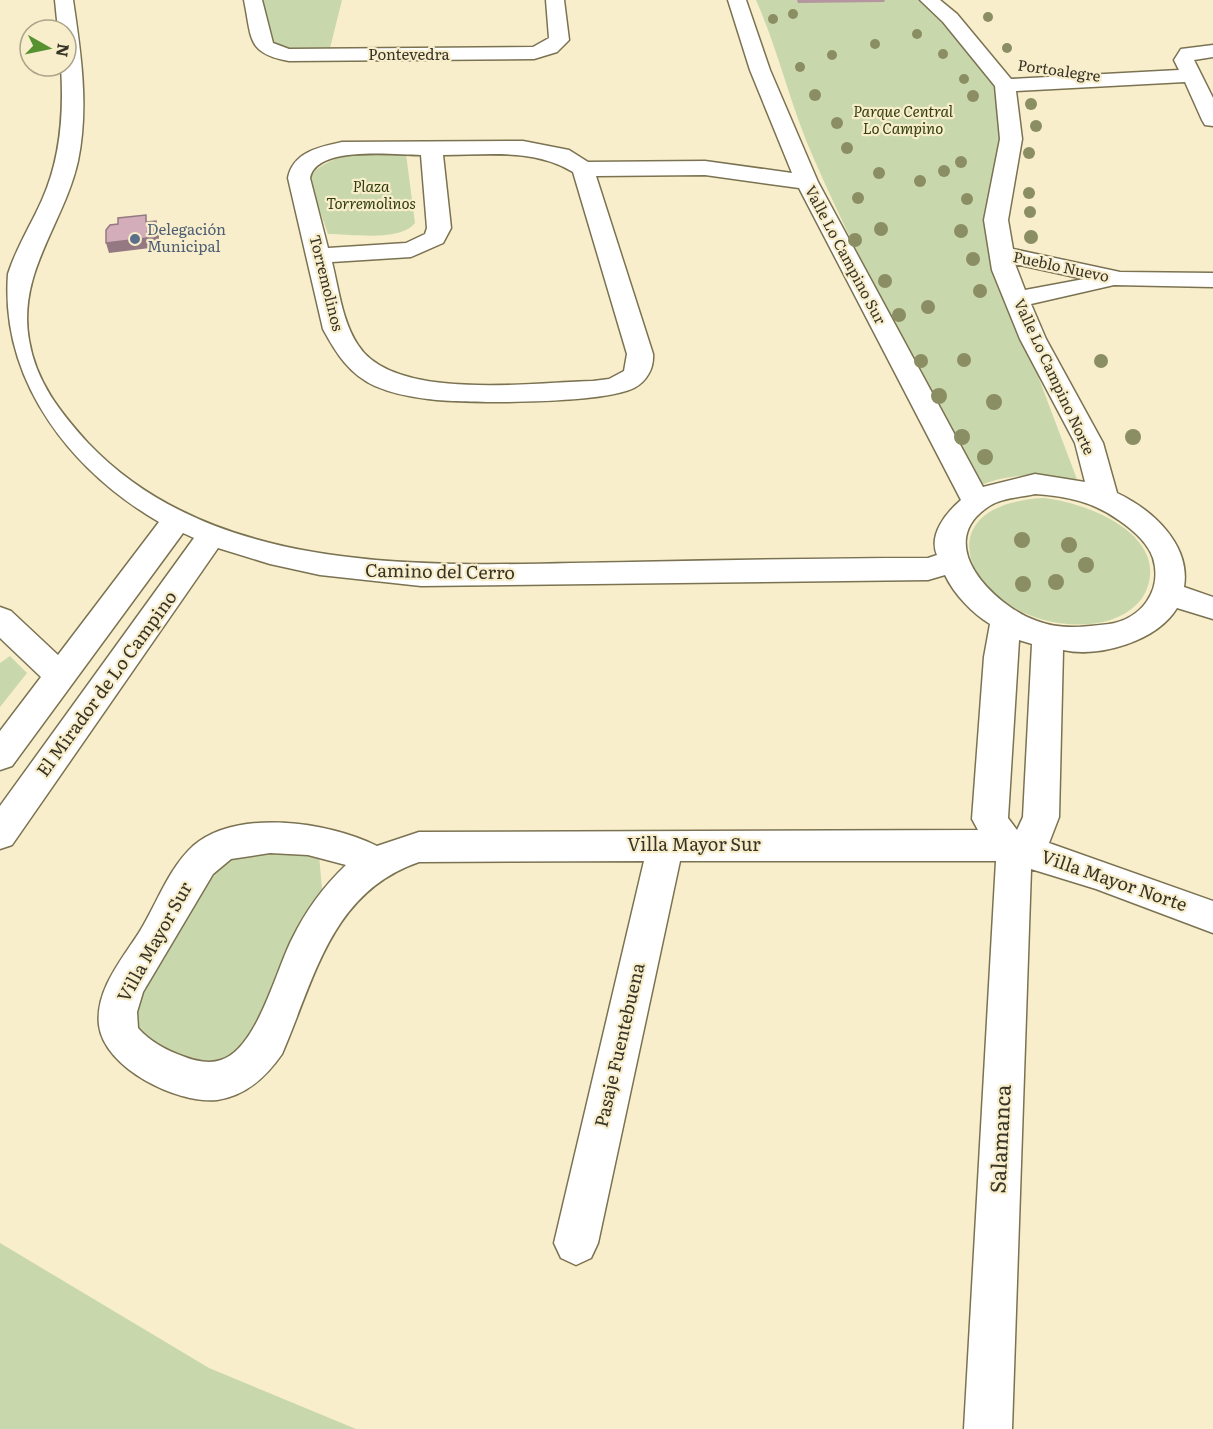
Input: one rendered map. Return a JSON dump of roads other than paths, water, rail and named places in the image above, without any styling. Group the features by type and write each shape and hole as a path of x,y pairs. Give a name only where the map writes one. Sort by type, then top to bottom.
{"street":[{"name":"Camino del Cerro","path":"64,0 72,87 72,135 60,186 27,254 18,279 14,305 19,358 29,385 71,444 100,471 137,497 177,520 212,534 259,549 329,566 371,572 421,574 928,569 952,562"},
{"name":"Pontevedra","path":"253,0 262,41 267,49 289,55 324,55 524,54 543,51 559,40 555,0"},
{"name":"Valle Lo Campino Sur","path":"736,0 760,70 807,182 976,500"},
{"path":"929,0 950,18 1005,85"},
{"path":"1213,51 1188,53 1184,60 1213,120"},
{"name":"Portoalegre","path":"987,61 1130,80"},
{"name":"Portoalegre","path":"1005,85 1191,76"},
{"name":"Valle Lo Campino Norte","path":"1005,85 1011,139 996,220 1004,270 1033,339 1089,443 1104,499"},
{"path":"320,256 399,252 429,243 439,228 431,148"},
{"name":"Torremolinos","path":"584,169 642,361 635,375 617,386 593,389 437,392 400,386 381,379 355,361 340,340 299,178 303,166 318,155 342,149 536,149 561,155 584,169 705,168 807,182"},
{"name":"Torremolinos","path":"705,168 776,157 793,151"},
{"name":"Pueblo Nuevo","path":"1002,254 1120,279 1213,280"},
{"name":"Pueblo Nuevo","path":"1017,299 1120,279"},
{"path":"1035,484 1082,490 1104,499 1144,524 1158,541 1169,567 1168,594 1150,620 1125,632 1095,639 1049,636 1006,621 981,604 963,584 952,562 950,544 953,528 962,512 976,500 993,492 1035,484"},
{"path":"0,756 177,520"},
{"name":"El Mirador de Lo Campino","path":"0,834 194,563 212,534"},
{"path":"1168,594 1213,608"},
{"path":"0,618 59,675"},
{"path":"1006,621 1000,657 990,819 1000,837 1014,849 1027,844 1034,837 1041,817 1045,673 1049,636"},
{"name":"Villa Mayor Sur","path":"376,863 338,846 306,841 252,839 235,841 213,851 197,868 122,995 118,1010 122,1037 141,1057 181,1077 197,1082 231,1077 247,1068 268,1041 317,924 346,886 376,863 404,850 434,846 966,845 1014,849"},
{"name":"Pasaje Fuentebuena","path":"576,1244 665,846"},
{"name":"Villa Mayor Norte","path":"1014,849 1073,865 1213,917"},
{"name":"Salamanca","path":"988,1429 1014,849"}],"place":[{"name":"Delegación Municipal","path":"135,239"}],"park label":[{"name":"Parque Central Lo Campino","path":"903,120"},
{"name":"Plaza Torremolinos","path":"371,196"}]}
